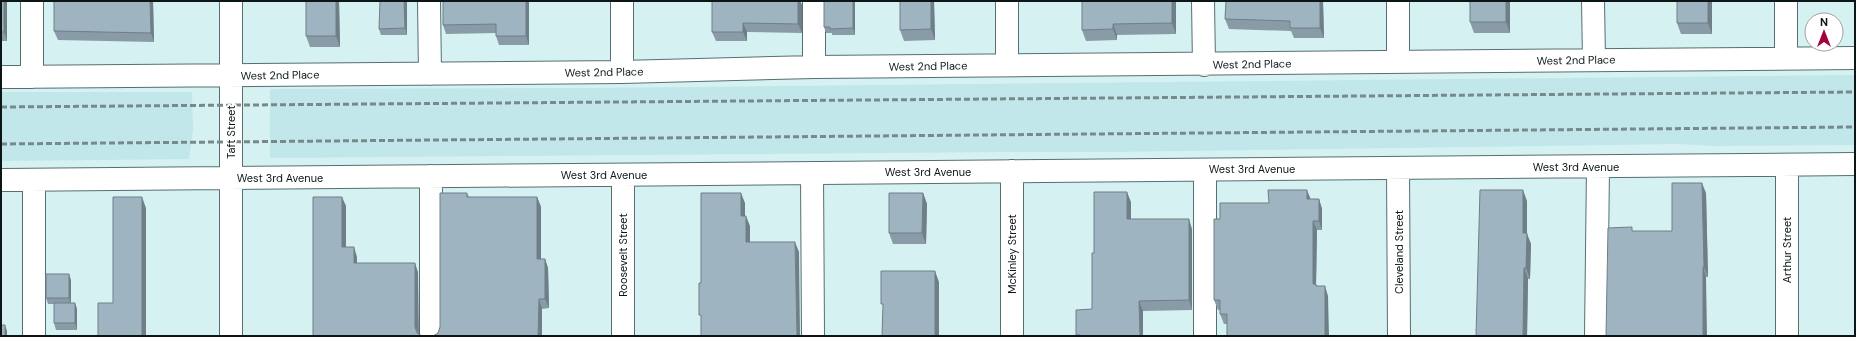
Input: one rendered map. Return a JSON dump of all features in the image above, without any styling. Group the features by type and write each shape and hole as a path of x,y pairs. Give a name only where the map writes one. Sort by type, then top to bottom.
{"street":[{"path":"32,1 32,77"},
{"name":"Taft Street","path":"231,1 231,336"},
{"path":"429,1 430,74"},
{"path":"622,1 622,72"},
{"path":"814,1 814,67"},
{"path":"1006,65 1007,1"},
{"path":"1203,1 1204,65"},
{"path":"1398,1 1398,62"},
{"path":"1593,1 1594,60"},
{"path":"1786,1 1786,58"},
{"name":"West 2nd Place","path":"1,77 622,72 814,67 1006,65 1204,65 1855,58"},
{"name":"West 3rd Avenue","path":"1,180 1855,164"},
{"name":"Arthur Street","path":"1787,165 1787,336"},
{"path":"1596,336 1598,167"},
{"name":"Cleveland Street","path":"1398,168 1399,336"},
{"path":"1205,170 1205,336"},
{"name":"McKinley Street","path":"1012,171 1012,336"},
{"path":"812,173 813,336"},
{"name":"Roosevelt Street","path":"623,175 623,336"},
{"path":"431,176 431,336"},
{"path":"34,180 34,336"}],"shaded area":[{"path":"1855,75 1855,145 1715,146 1678,144 1110,152 270,158 270,89 585,88"},
{"path":"1,92 192,92 193,129 189,159 1,161"}],"building":[{"path":"1,1 4,1 4,32 1,32"},
{"path":"54,1 150,1 151,33 54,31"},
{"path":"306,1 336,1 336,36 306,36"},
{"path":"380,1 404,1 405,28 379,29"},
{"path":"443,1 526,1 526,36 496,36 496,24 443,25"},
{"path":"712,1 798,1 798,24 743,23 743,32 712,32"},
{"path":"824,1 853,1 853,28 830,29 830,27 824,27"},
{"path":"900,1 931,1 931,29 900,30"},
{"path":"1082,1 1172,1 1172,23 1113,24 1113,29 1082,30"},
{"path":"1226,1 1320,1 1320,28 1290,28 1290,21 1225,19"},
{"path":"1470,1 1506,1 1506,22 1470,22"},
{"path":"1677,1 1708,1 1708,23 1677,23"},
{"path":"1672,183 1702,183 1704,267 1703,336 1606,336 1608,228 1632,227 1632,231 1672,231"},
{"path":"1268,190 1307,190 1307,199 1319,199 1319,221 1313,221 1313,284 1316,284 1316,286 1325,286 1325,336 1227,336 1227,314 1220,314 1220,300 1214,300 1214,219 1220,219 1220,203 1269,203"},
{"path":"1480,190 1523,190 1523,233 1527,233 1526,268 1524,268 1523,336 1476,336"},
{"path":"1094,192 1127,192 1127,219 1189,219 1189,300 1139,301 1140,336 1076,335 1076,310 1092,309"},
{"path":"440,193 467,193 467,197 537,197 537,259 545,259 545,299 539,299 538,336 433,336 438,333 440,327"},
{"path":"701,193 741,193 741,216 746,216 746,242 795,242 797,336 701,336 701,315 699,315 699,283 701,283"},
{"path":"889,193 923,193 922,233 889,233"},
{"path":"113,197 142,197 142,336 98,336 98,303 113,303"},
{"path":"313,197 342,197 342,247 354,247 354,263 415,263 415,327 417,333 422,336 313,336"},
{"path":"881,271 935,271 935,336 882,336 883,304 881,304"},
{"path":"46,274 69,274 69,298 46,298"},
{"path":"54,303 75,303 75,323 54,323"},
{"path":"1,325 5,325 5,336 1,336"}],"railway":[{"path":"1,107 1855,92"},
{"path":"1,144 1855,127"}]}
